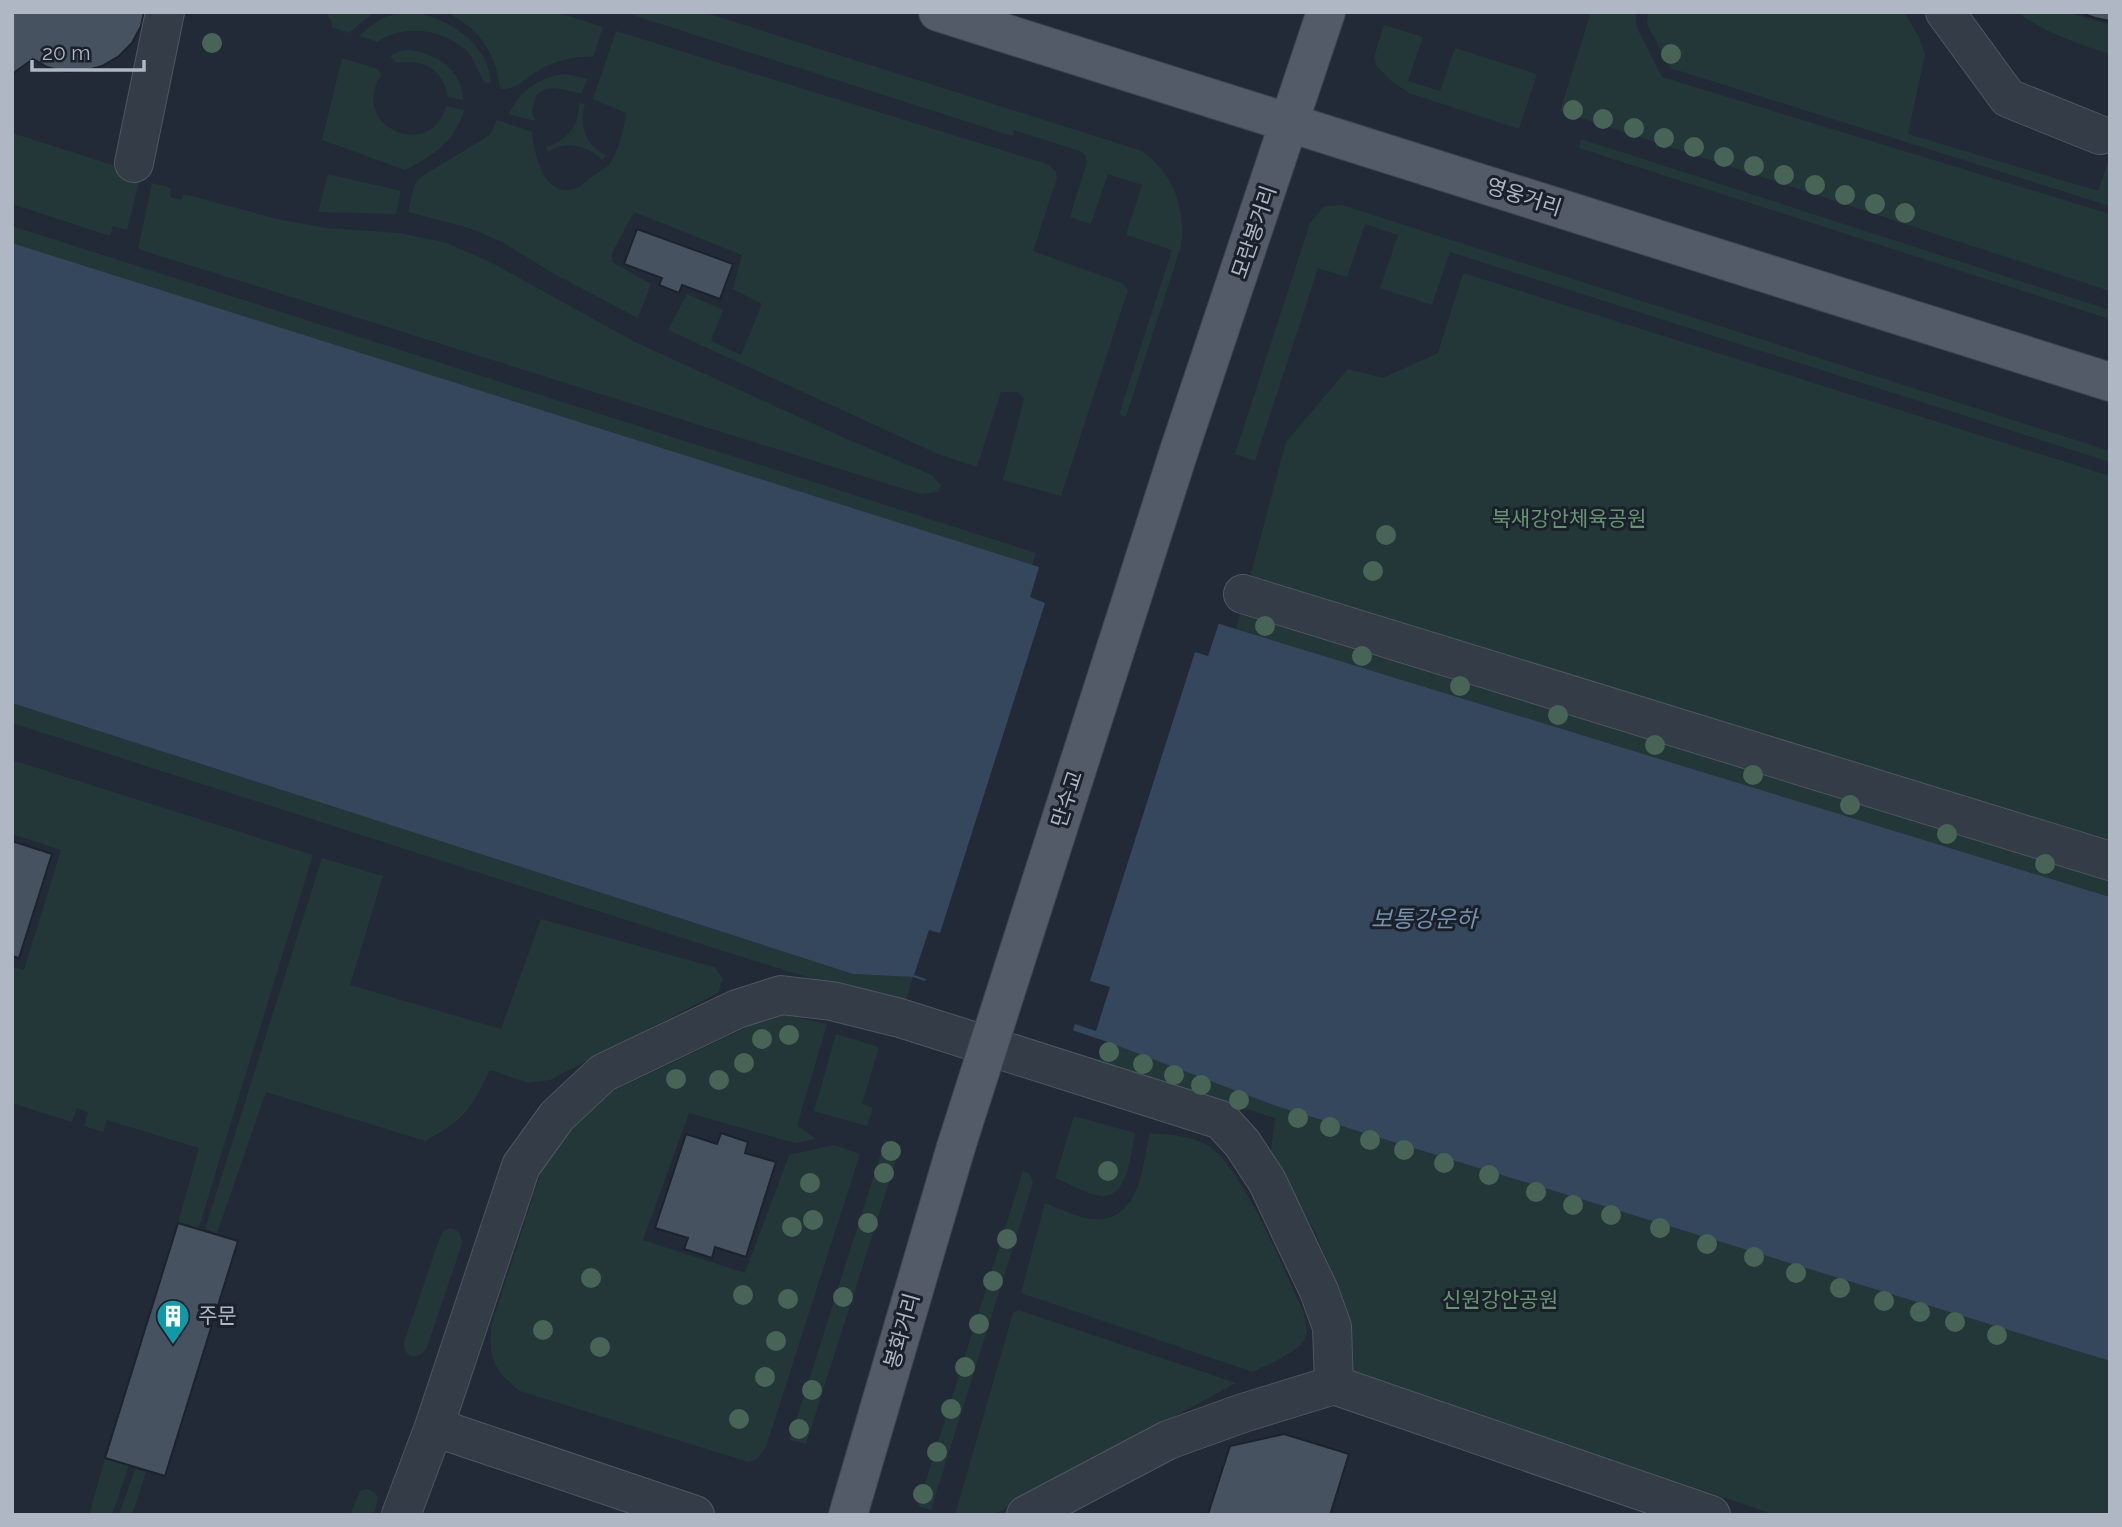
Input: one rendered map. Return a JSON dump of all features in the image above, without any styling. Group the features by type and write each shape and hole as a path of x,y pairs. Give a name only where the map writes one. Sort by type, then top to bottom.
{"main road":[{"name":"영웅거리","path":"938,12 2110,383"},
{"name":"모란봉거리","path":"1179,451 1291,124 1326,12"},
{"name":"만수교","path":"956,1147 1179,451"},
{"name":"봉화거리","path":"848,1515 956,1147"}],"street":[{"path":"134,163 164,12"},
{"path":"1945,12 2008,98 2100,135"},
{"path":"1243,594 2110,861"},
{"path":"401,1515 434,1427 521,1166 557,1116 603,1073 737,1009 781,995 832,1001 900,1018 1221,1120 1242,1143 1267,1181 1319,1291 1332,1326 1334,1385"},
{"path":"1026,1515 1168,1440 1334,1385 1711,1515"},
{"path":"434,1427 695,1515"}],"green space":[{"path":"326,12 374,12 349,33 332,27"},
{"path":"413,12 440,20 464,34 482,54 491,81 486,84 466,50 434,33 410,31 388,36 377,42 360,36 384,18 397,13"},
{"path":"445,12 557,12 603,27 593,57 559,62 539,70 516,86 500,89 495,64 484,43 467,25"},
{"path":"623,12 703,12 1142,151 1162,170 1175,192 1182,232 1181,246 1126,417 1119,415 1172,250 1126,235 1142,185 1108,174 1091,224 1070,217 1087,162 1080,151 1014,130 1012,136"},
{"path":"1591,12 1636,12 1636,26 1662,77 2110,214 2110,291 1560,111"},
{"path":"1648,12 1904,12 1919,37 1925,54 1908,134 2098,191 2110,156 2110,206 1670,68 1647,24"},
{"path":"2017,12 2067,12 2110,25 2110,54 2062,37"},
{"path":"1384,25 1423,37 1408,81 1440,91 1455,48 1537,74 1519,129 1409,93 1390,80 1376,65 1374,57"},
{"path":"616,31 1047,164 1056,172 1057,178 1033,251 1122,283 1128,290 1061,496 1003,480 1024,399 1018,392 1001,392 977,467 938,454 668,330 687,294 723,310 711,341 741,355 762,304 733,289 742,255 634,212 612,253 612,262 651,284 638,318 556,275 502,242 469,228 408,212 414,186 419,178 490,135 497,120 532,132 539,164 550,183 558,188 567,190 579,187 606,168 617,149 626,113 593,99"},
{"path":"410,50 430,55 447,65 458,80 463,100 448,97 442,80 431,68 416,62 397,63 390,56"},
{"path":"342,58 375,68 382,74 374,93 375,109 383,122 395,131 410,135 425,132 438,123 446,106 464,110 449,139 433,153 405,170 322,140"},
{"path":"566,74 587,79 582,93 558,88 541,92 536,96 532,112 535,121 509,114 519,98 532,86 548,78"},
{"path":"579,103 585,104 585,134 593,146 606,155 602,160 590,151 576,146 562,146 548,152 546,147 560,141 574,125"},
{"path":"12,133 141,174 127,230 113,226 110,236 12,204"},
{"path":"1581,139 2110,310 2110,319 1579,148"},
{"path":"328,174 401,191 396,214 318,212"},
{"path":"152,183 171,188 170,197 181,200 184,194 277,219 326,228 400,233 447,243 492,263 635,342 932,475 941,486 938,492 920,494 138,249"},
{"path":"1342,205 2110,451 2110,462 1450,252 1432,305 1380,288 1398,235 1365,224 1347,277 1318,268 1255,461 1235,454 1310,223 1324,206"},
{"path":"12,226 1036,553 1032,565 12,243"},
{"name":"북새강안체육공원","path":"1463,273 2110,476 2110,897 1236,629 1286,442 1348,369 1383,378 1438,353"},
{"path":"12,703 853,974 913,977 904,1007 12,723"},
{"path":"12,760 313,855 198,1230 178,1223 199,1148 107,1120 103,1132 84,1126 88,1112 77,1108 72,1122 12,1103 12,967 24,970 61,850 12,834"},
{"path":"322,858 383,876 350,985 501,1029 541,919 714,967 723,978 718,993 550,1080 528,1083 490,1070 465,1113 425,1141 266,1092 217,1233 205,1229"},
{"path":"777,1013 827,1024 797,1126 816,1139 795,1143 689,1113 643,1240 745,1273 789,1155 834,1145 860,1154 766,1447 757,1459 748,1462 520,1391 504,1377 494,1362 491,1345 492,1323 542,1169 570,1125 613,1091"},
{"path":"836,1034 879,1047 862,1104 873,1108 867,1126 814,1111"},
{"name":"신원강안공원","path":"1105,1041 1276,1106 2110,1361 2110,1515 1775,1515 1587,1451 1352,1380 1352,1330 1337,1284 1316,1234 1271,1152 1275,1118 1099,1061"},
{"path":"1074,1116 1135,1133 1127,1172 1118,1190 1111,1195 1090,1193 1055,1178"},
{"path":"1150,1133 1186,1137 1207,1145 1221,1157 1248,1196 1303,1311 1306,1336 1302,1344 1253,1372 1021,1293 1045,1203 1092,1219 1108,1218 1120,1212 1136,1190"},
{"path":"885,1140 901,1145 806,1444 790,1440"},
{"path":"1023,1171 1029,1173 1033,1183 931,1510 918,1506"},
{"path":"451,1228 460,1234 462,1244 426,1350 419,1356 411,1356 404,1347 404,1342 440,1237 444,1230"},
{"path":"1018,1310 1236,1383 993,1515 955,1515 1013,1313"},
{"path":"105,1458 129,1465 112,1515 89,1515"},
{"path":"135,1469 146,1472 132,1515 119,1515"},
{"path":"367,1489 378,1497 374,1515 350,1515 360,1491"}],"water":[{"name":"보통강운하","path":"12,243 1239,630 2110,897 2110,1361 1276,1106 1105,1041 913,977 853,974 12,703"}],"pier":[{"path":"1040,564 1220,620 1208,656 1195,652 1090,981 1110,987 1096,1031 1075,1024 1072,1034 924,984 926,979 914,975 929,930 940,933 1045,603 1030,597"}],"building":[{"path":"12,12 144,12 141,26 132,43 119,56 102,66 65,72 47,67 33,59 12,74"},
{"path":"2079,12 2110,12 2110,21 2095,18"},
{"path":"637,229 733,264 720,299 682,285 679,293 659,285 662,278 624,264"},
{"path":"12,841 52,854 19,958 12,956"},
{"path":"721,1133 748,1142 745,1153 776,1162 746,1257 715,1247 712,1258 684,1249 688,1238 655,1228 686,1134 717,1144"},
{"name":"주문","path":"178,1223 238,1241 165,1476 105,1458"},
{"path":"1284,1434 1349,1454 1330,1515 1208,1514 1230,1446"}],"place":[{"name":"주문","path":"173,1346"}]}
